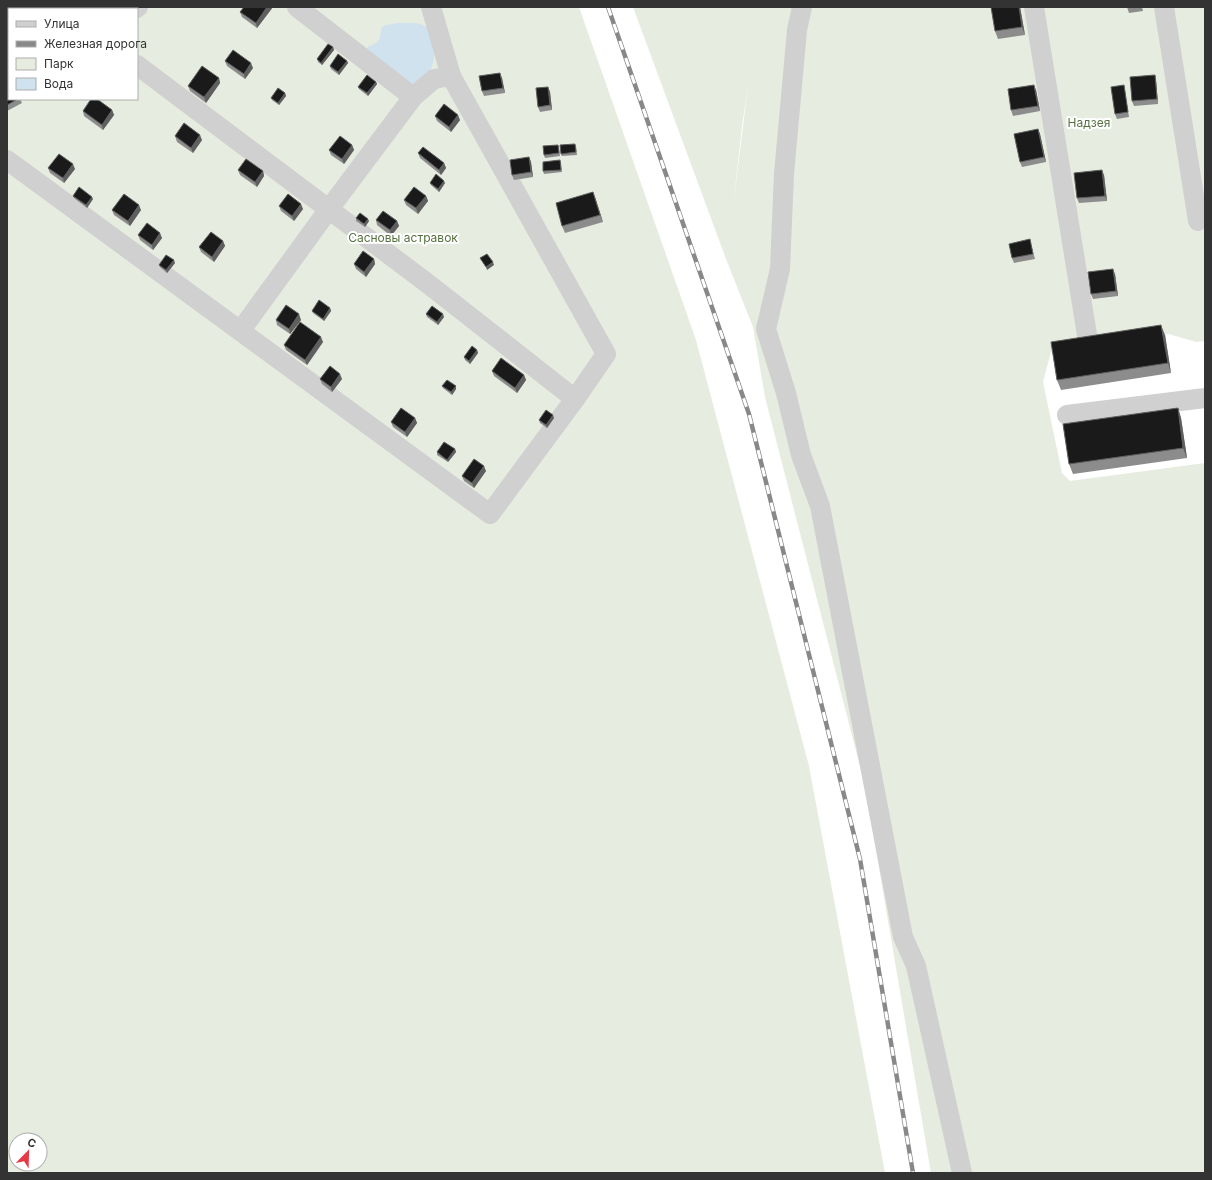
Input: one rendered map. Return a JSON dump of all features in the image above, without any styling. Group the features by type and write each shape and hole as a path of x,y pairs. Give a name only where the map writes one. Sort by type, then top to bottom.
{"street":[{"path":"297,7 413,96"},
{"path":"7,160 241,330 490,514 575,399 606,354 451,76 430,7"},
{"path":"802,7 797,30 784,174 780,268 766,329 786,393 801,456 820,506 903,936 916,966 962,1173"},
{"path":"1034,7 1088,342"},
{"path":"1164,7 1198,221"},
{"path":"138,66 427,282 575,399"},
{"path":"241,330 413,96 434,78 451,76"},
{"path":"1068,415 1205,398"}],"green space":[{"name":"Сасновы астравок","path":"579,7 696,340 809,766 885,1173 7,1173 7,25 8,100 138,100 138,8 29,8"},
{"name":"Надзея","path":"633,7 1205,7 1205,341 1196,342 1169,334 1051,352 1043,382 1062,473 1070,481 1205,463 1205,1173 931,1173 865,786 765,397 753,327 726,259","holes":["748,86 733,207 742,126"]}],"water":[{"path":"398,23 423,25 431,34 434,43 433,64 429,74 414,84 402,81 365,51 368,47 378,41 382,27"}],"building":[{"path":"244,7 267,7 256,23 240,12"},
{"path":"991,7 1019,7 1022,27 995,31"},
{"path":"328,44 333,47 321,63 317,59"},
{"path":"233,50 251,63 244,74 225,61"},
{"path":"338,54 347,61 338,72 330,66"},
{"path":"202,66 219,78 204,97 188,86"},
{"path":"500,73 503,88 482,91 479,76"},
{"path":"367,75 376,82 367,93 358,87"},
{"path":"1155,75 1157,99 1132,101 1130,77"},
{"path":"7,85 8,100 16,100 7,105"},
{"path":"1034,85 1038,106 1011,110 1008,89"},
{"path":"1124,85 1128,112 1115,114 1111,87"},
{"path":"548,87 550,105 538,107 536,88"},
{"path":"278,88 285,93 278,103 271,98"},
{"path":"90,100 98,100 112,110 102,125 83,111"},
{"path":"444,104 458,115 449,127 435,116"},
{"path":"184,123 200,135 191,148 175,136"},
{"path":"1038,129 1044,157 1020,162 1014,134"},
{"path":"340,136 352,145 342,159 329,150"},
{"path":"575,144 576,152 561,154 560,145"},
{"path":"558,145 559,153 544,155 543,146"},
{"path":"423,147 444,163 439,170 418,153"},
{"path":"59,154 73,164 63,178 48,168"},
{"path":"529,157 531,172 512,175 510,160"},
{"path":"246,159 263,171 255,182 238,170"},
{"path":"560,160 561,170 543,171 543,162"},
{"path":"1102,170 1105,196 1077,198 1074,173"},
{"path":"436,174 444,181 438,189 430,183"},
{"path":"79,187 92,197 86,205 73,196"},
{"path":"414,187 426,196 416,208 404,200"},
{"path":"593,192 600,215 562,226 556,203"},
{"path":"124,194 139,205 128,221 112,210"},
{"path":"288,194 301,204 292,216 279,206"},
{"path":"383,211 397,221 390,230 376,220"},
{"path":"360,213 368,219 364,224 356,218"},
{"path":"147,223 160,233 152,245 138,235"},
{"path":"211,232 223,241 212,257 199,247"},
{"path":"1030,239 1033,254 1012,258 1009,244"},
{"path":"363,251 374,259 364,272 354,264"},
{"path":"487,254 493,262 486,267 480,258"},
{"path":"166,255 174,260 166,270 159,265"},
{"path":"1113,269 1116,291 1091,294 1088,272"},
{"path":"319,300 330,308 323,319 312,311"},
{"path":"286,305 299,314 289,329 276,320"},
{"path":"432,306 443,314 437,322 426,314"},
{"path":"300,322 321,337 305,360 284,345"},
{"path":"1161,325 1168,363 1057,380 1051,342"},
{"path":"472,346 477,350 469,361 464,357"},
{"path":"501,358 524,375 515,388 492,371"},
{"path":"330,366 340,374 331,387 320,379"},
{"path":"447,380 456,386 451,392 442,386"},
{"path":"401,408 415,418 405,432 391,422"},
{"path":"1178,408 1183,448 1069,464 1063,424"},
{"path":"546,410 553,415 546,425 539,420"},
{"path":"444,442 455,449 447,460 437,452"},
{"path":"474,459 484,466 472,483 462,476"}],"railway":[{"path":"608,7 749,414 860,859 913,1173"}]}
